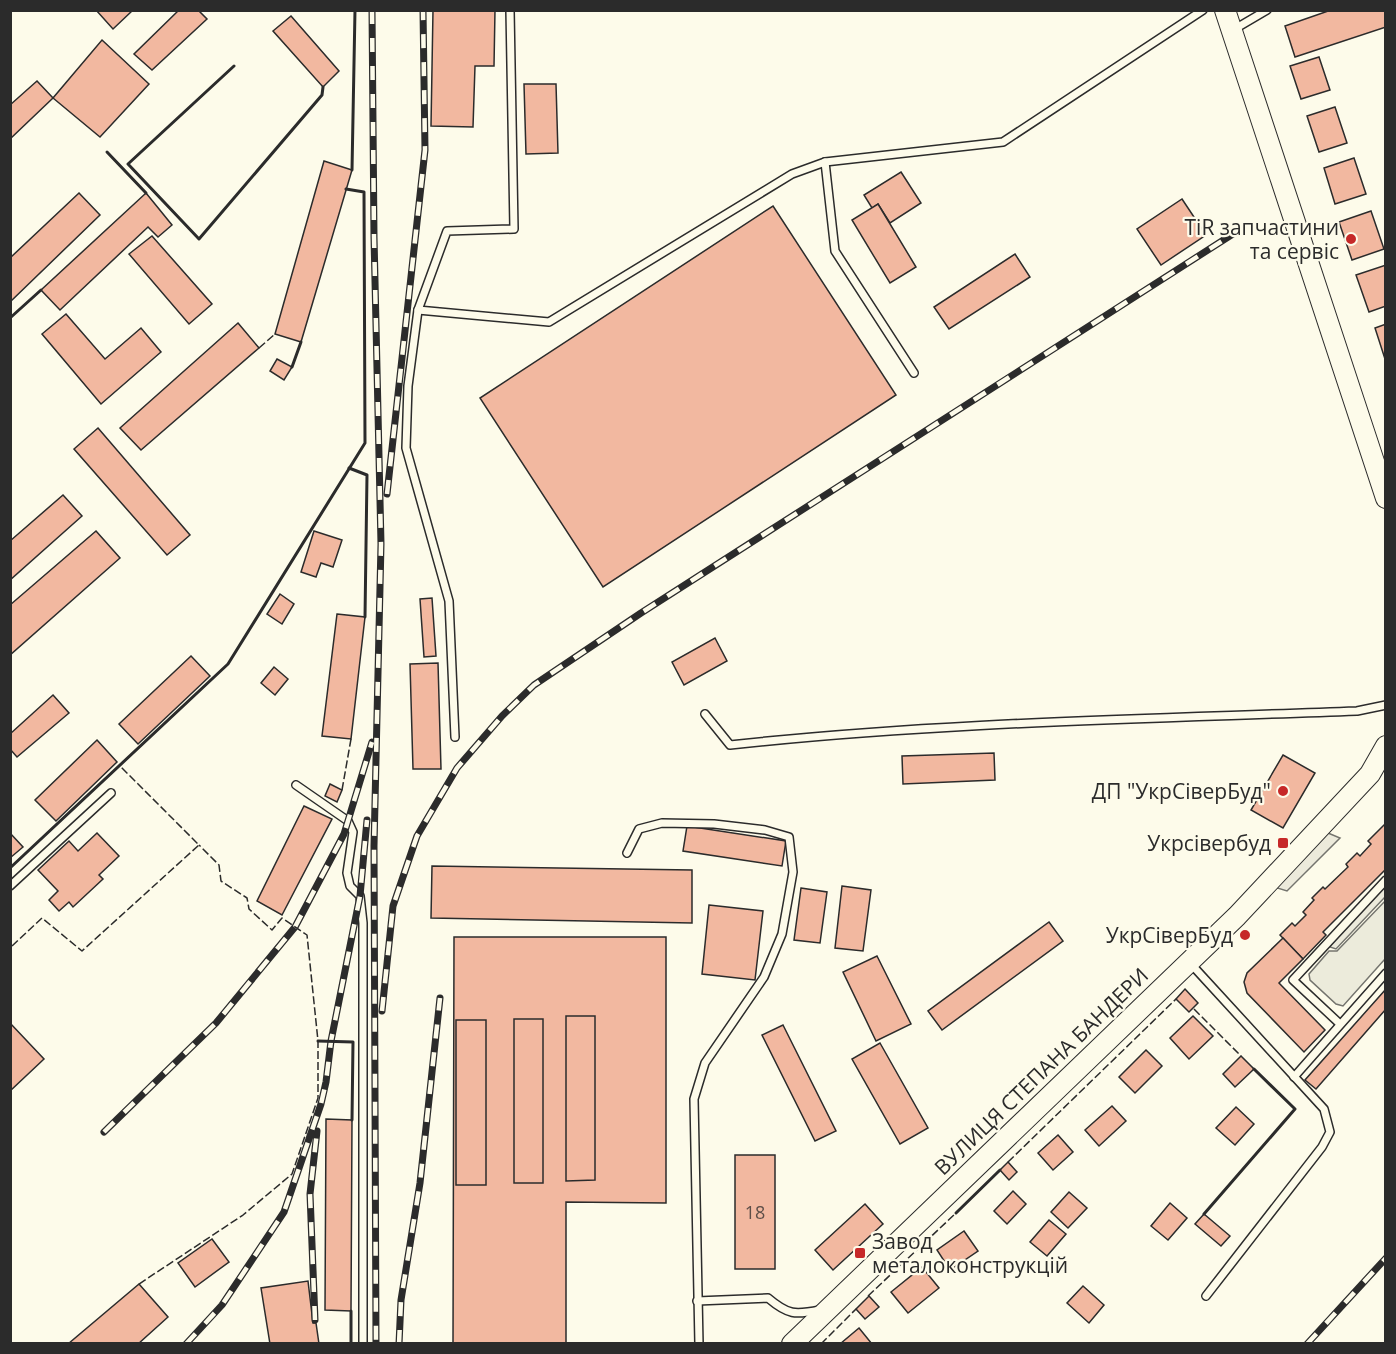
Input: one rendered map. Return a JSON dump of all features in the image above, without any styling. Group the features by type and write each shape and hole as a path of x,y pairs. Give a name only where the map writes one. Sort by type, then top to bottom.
{"street":[{"path":"1225,10 1386,498"},
{"name":"ВУЛИЦЯ СТЕПАНА БАНДЕРИ","path":"792,1344 1238,916 1370,774 1386,746"}],"lane":[{"path":"455,737 449,601 406,448 408,386 418,310 447,231 513,229 510,10"},
{"path":"418,310 549,322 792,174 825,162 1003,142 1203,10"},
{"path":"1232,31 1267,10"},
{"path":"825,162 835,251 914,373"},
{"path":"705,714 730,745 802,737 1022,723 1357,711 1386,705"},
{"path":"296,785 348,821 353,832 347,873 350,886 360,896 363,923 363,1344"},
{"path":"10,886 111,793"},
{"path":"627,853 639,829 662,823 714,824 765,830 789,837 793,872 782,934 764,977 705,1063 694,1099 699,1344"},
{"path":"1340,1024 1293,980 1386,880"},
{"path":"1189,962 1324,1109 1330,1132 1322,1147 1206,1296"},
{"path":"1294,1077 1386,973"},
{"path":"697,1301 768,1298 780,1308 799,1315 829,1308"}],"shaded area":[{"path":"1328,833 1340,838 1287,891 1274,887"},
{"path":"1385,884 1385,897 1336,949 1327,946"},
{"path":"1385,901 1385,959 1343,1006 1336,1004 1310,980 1309,974 1329,951 1337,951"}],"building":[{"path":"96,10 133,10 113,29"},
{"path":"179,10 198,10 207,19 152,70 134,54"},
{"path":"433,10 495,10 494,66 475,66 473,127 431,126"},
{"path":"1331,10 1386,10 1386,27 1295,57 1285,26"},
{"path":"291,16 339,71 323,87 273,31"},
{"path":"102,40 149,84 100,137 53,98"},
{"path":"1319,57 1330,90 1301,99 1290,66"},
{"path":"37,81 53,98 10,139 10,105"},
{"path":"524,84 556,84 558,153 526,154"},
{"path":"1335,107 1347,143 1319,152 1307,116"},
{"path":"1354,158 1366,194 1335,204 1324,168"},
{"path":"324,161 352,170 301,342 275,334"},
{"path":"901,172 921,203 890,223 878,204 872,208 864,195"},
{"path":"79,193 100,215 10,302 10,258"},
{"path":"146,193 172,225 158,237 148,227 60,310 41,290"},
{"path":"1182,199 1206,235 1161,265 1137,229"},
{"path":"878,204 916,267 890,283 852,220"},
{"path":"773,206 896,395 603,587 480,398"},
{"path":"1371,211 1384,249 1352,260 1339,222"},
{"path":"152,236 212,304 189,324 129,254"},
{"path":"1015,254 1030,277 949,329 934,307"},
{"path":"1386,265 1386,306 1369,312 1356,275"},
{"path":"66,314 105,359 141,328 161,352 101,404 42,334"},
{"path":"238,323 259,348 141,450 120,428"},
{"path":"1386,324 1386,359 1385,359 1375,328"},
{"path":"277,359 292,367 284,380 270,371"},
{"path":"98,428 190,535 167,555 74,449"},
{"path":"63,495 82,516 10,580 10,541"},
{"path":"96,531 120,558 10,655 10,605"},
{"path":"314,531 342,540 333,567 321,563 316,577 301,572"},
{"path":"280,594 294,604 282,624 267,614"},
{"path":"432,598 436,656 424,657 420,599"},
{"path":"337,614 365,617 351,739 322,736"},
{"path":"715,638 727,661 684,685 672,662"},
{"path":"191,656 210,676 138,744 119,724"},
{"path":"438,663 441,769 413,769 410,664"},
{"path":"274,667 288,679 275,695 261,683"},
{"path":"53,695 69,713 17,757 10,749 10,734"},
{"path":"97,740 117,762 56,821 35,800"},
{"path":"994,753 995,780 903,784 902,756"},
{"name":"ДП \"УкрСіверБуд\"","path":"1283,755 1315,773 1283,828 1251,810"},
{"path":"330,784 342,790 337,802 325,796"},
{"path":"304,806 332,819 282,915 257,901"},
{"path":"1386,823 1386,869 1323,932 1326,935 1303,959 1280,935 1292,923 1295,926 1306,915 1303,912 1314,900 1312,898 1348,867 1346,864 1357,853 1360,856 1371,844 1368,841"},
{"path":"687,826 786,841 782,866 683,851"},
{"path":"10,833 23,847 10,858"},
{"path":"97,833 119,856 99,875 103,879 73,907 69,902 59,911 49,900 58,891 38,870 69,841 78,851"},
{"path":"432,866 692,870 692,923 431,918"},
{"path":"842,886 871,890 863,951 835,948"},
{"path":"801,888 827,892 820,943 794,940"},
{"path":"709,905 763,911 755,980 702,974"},
{"path":"1049,922 1063,941 942,1030 928,1011"},
{"path":"454,937 666,937 666,1203 566,1202 566,1344 453,1344"},
{"path":"1283,938 1303,959 1279,983 1325,1030 1304,1052 1247,993 1244,982 1247,973"},
{"path":"877,956 911,1024 876,1041 843,972"},
{"path":"1185,989 1198,1003 1189,1012 1176,999"},
{"path":"1386,989 1386,1009 1316,1089 1305,1080"},
{"path":"566,1016 595,1016 595,1180 566,1181"},
{"path":"1193,1016 1213,1036 1189,1059 1170,1038"},
{"path":"514,1019 543,1019 543,1183 514,1183"},
{"path":"456,1020 486,1020 486,1185 456,1185"},
{"path":"10,1023 44,1059 10,1091"},
{"path":"783,1025 836,1131 815,1141 762,1035"},
{"path":"880,1043 928,1128 900,1144 852,1059"},
{"path":"1146,1050 1162,1066 1135,1093 1119,1077"},
{"path":"1241,1056 1254,1069 1235,1087 1223,1074"},
{"path":"1112,1106 1126,1121 1099,1146 1085,1130"},
{"path":"1236,1107 1254,1124 1235,1145 1216,1128"},
{"path":"326,1119 352,1120 351,1311 325,1310"},
{"path":"1058,1135 1073,1152 1053,1170 1038,1153"},
{"path":"735,1155 775,1155 775,1269 735,1269"},
{"path":"1008,1162 1017,1172 1009,1180 1000,1170"},
{"path":"1013,1191 1026,1204 1007,1224 994,1211"},
{"path":"1069,1192 1087,1208 1068,1228 1051,1212"},
{"path":"1170,1203 1187,1218 1168,1240 1151,1226"},
{"path":"865,1204 883,1224 833,1270 815,1250"},
{"path":"1204,1214 1230,1236 1221,1246 1195,1224"},
{"path":"1049,1220 1066,1234 1047,1256 1030,1242"},
{"path":"964,1231 978,1251 950,1270 937,1250"},
{"path":"212,1239 229,1262 195,1287 178,1263"},
{"path":"922,1267 939,1288 908,1313 891,1292"},
{"path":"308,1281 313,1323 316,1323 319,1344 270,1344 261,1288"},
{"path":"139,1284 168,1317 138,1344 68,1344"},
{"path":"1083,1286 1104,1305 1089,1323 1067,1303"},
{"path":"869,1296 879,1307 865,1319 856,1309"},
{"path":"859,1328 872,1344 840,1344"}],"railway":[{"path":"372,10 374,237 381,544 374,846 376,1344"},
{"path":"387,494 425,150 423,10"},
{"path":"382,1011 393,906 417,836 457,768 502,716 534,685 641,613 1236,232"},
{"path":"104,1132 216,1023 295,927 344,834 372,742"},
{"path":"186,1344 222,1305 284,1212 321,1104 326,1082 331,1041 360,896 367,820"},
{"path":"399,1344 401,1300 420,1183 440,998"},
{"path":"315,1320 310,1194 317,1131"},
{"path":"1307,1344 1386,1258"}],"fence":[{"path":"259,348 275,334"},
{"path":"342,790 351,739"},
{"path":"12,946 42,918 82,951 199,845 120,766"},
{"path":"139,1284 243,1215 292,1174 318,1098 318,1041 307,935 282,918 272,930 249,909 247,898 221,881 219,865 199,845"},
{"path":"1008,1162 1176,999"},
{"path":"1194,1009 1241,1056"},
{"path":"868,1296 956,1213"},
{"path":"821,1344 856,1309"}],"wall":[{"path":"352,170 355,10"},
{"path":"234,66 128,164 199,239 322,95 323,87"},
{"path":"107,152 146,193"},
{"path":"10,868 228,664 365,443 364,192 346,189"},
{"path":"10,318 41,290"},
{"path":"292,367 301,342"},
{"path":"349,468 367,475 365,617"},
{"path":"318,1041 353,1042 352,1120"},
{"path":"1204,1214 1295,1109 1254,1069"},
{"path":"956,1213 1000,1170"},
{"path":"351,1311 351,1344"}],"place":[{"name":"TiR запчастини та сервіс","path":"1351,239"},
{"name":"ДП \"УкрСіверБуд\"","path":"1283,791"},
{"name":"Укрсівербуд","path":"1283,843"},
{"name":"УкрСіверБуд","path":"1245,935"},
{"name":"Завод металоконструкцій","path":"860,1253"}]}
